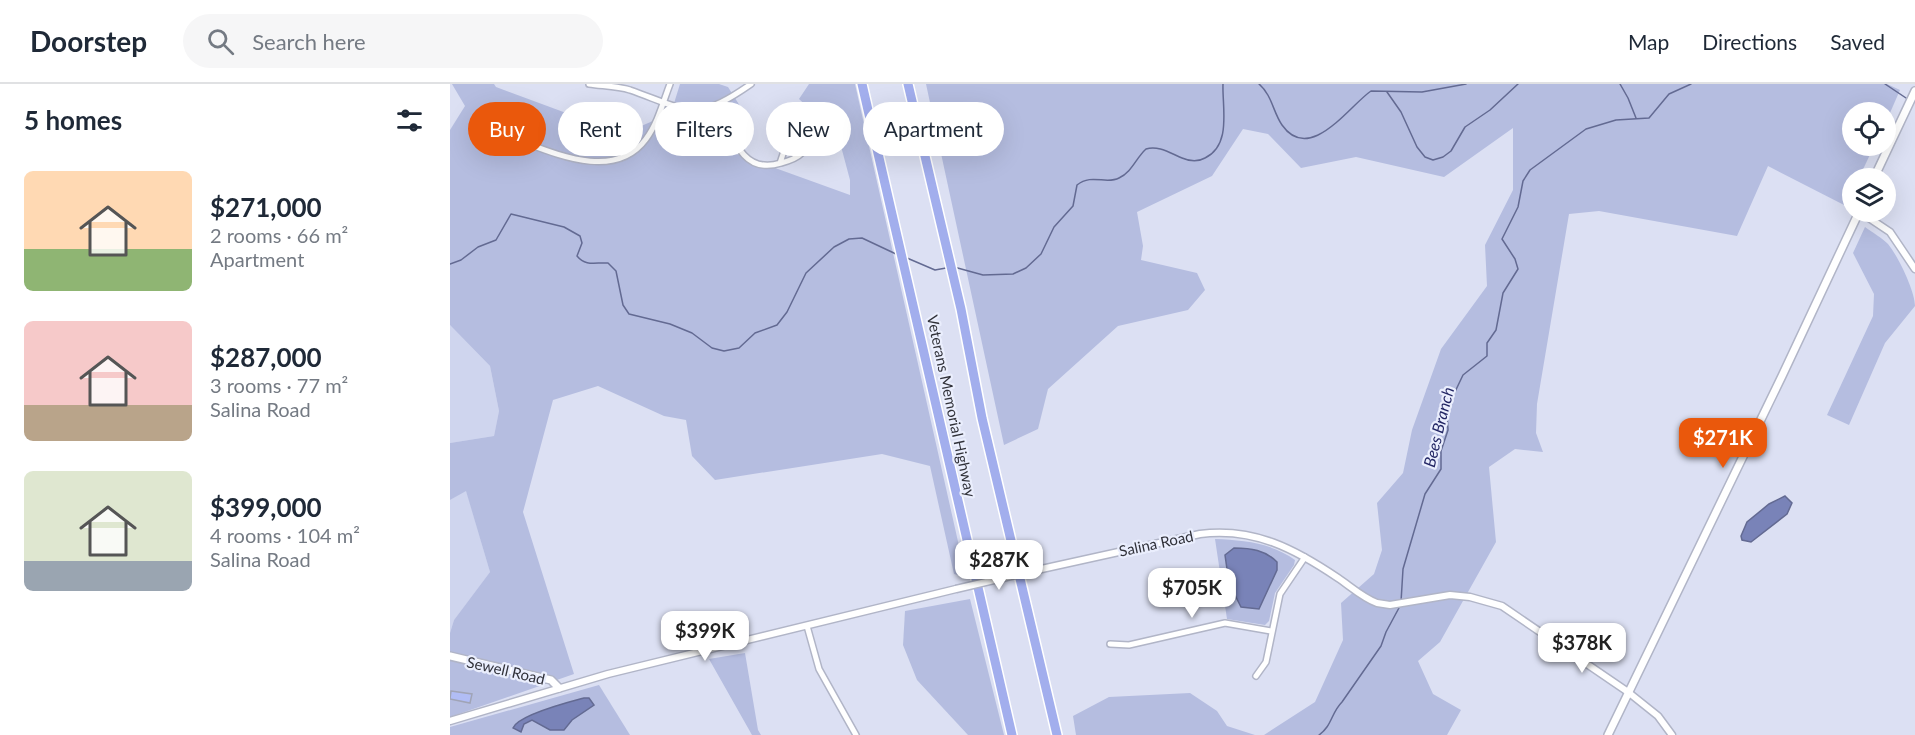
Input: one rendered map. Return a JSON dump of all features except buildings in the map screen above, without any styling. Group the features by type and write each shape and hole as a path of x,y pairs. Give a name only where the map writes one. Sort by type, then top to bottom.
{"highway":[{"name":"Veterans Memorial Highway","path":"862,84 915,306 932,392 1012,735"},
{"name":"Veterans Memorial Highway","path":"908,84 961,309 982,418 1057,735"}],"main road":[{"path":"1879,168 1912,97"},
{"path":"1608,735 1854,222"},
{"name":"Sewell Road","path":"450,656 551,680 559,688"}],"street":[{"path":"589,84 628,90 659,102"},
{"path":"662,102 670,84"},
{"path":"722,102 751,84"},
{"path":"546,149 584,161 615,160 642,143 655,121"},
{"path":"745,156 759,166 780,163 800,156 801,146 793,142 786,145 780,163"},
{"path":"1874,222 1890,232 1915,269"},
{"name":"Salina Road","path":"450,721 641,665 956,589 1128,548 1214,532 1239,532 1286,546 1372,602 1386,605 1450,595 1470,597 1502,606 1628,692 1658,716 1672,735"},
{"path":"1256,676 1266,662 1280,594 1305,557"},
{"path":"1110,644 1128,645 1225,623 1271,631"},
{"path":"807,626 819,669 856,735"}],"shaded area":[{"path":"452,84 494,84 496,87 537,102 468,102 468,156 546,156 546,106 558,110 558,156 643,156 643,125 655,120 655,156 742,156 850,195 850,180 844,156 851,156 851,102 802,102 799,99 809,84 855,84 863,120 863,156 871,156 966,577 954,574 930,466 882,454 715,480 692,456 686,420 664,416 598,386 553,400 523,512 574,674 450,717 450,633 454,620 490,572 466,491 450,500 450,443 494,436 499,411 490,366 450,325 450,130 465,106"},
{"path":"680,84 719,84 728,87 737,102 674,102"},
{"path":"926,84 1887,84 1900,90 1895,102 1842,102 1842,156 1869,156 1864,168 1842,168 1842,204 1768,166 1737,236 1599,211 1569,214 1537,404 1536,433 1543,452 1515,449 1489,467 1496,542 1440,642 1418,661 1433,694 1461,710 1447,735 1264,735 1315,702 1343,640 1341,603 1374,574 1382,550 1377,503 1403,473 1412,430 1441,349 1487,286 1485,245 1513,190 1513,128 1444,177 1356,157 1301,168 1268,134 1243,129 1212,176 1137,212 1143,246 1141,260 1197,273 1205,290 1188,310 1118,326 1048,389 1038,429 1004,445 942,156 1004,156 1004,102 930,102"},
{"path":"1865,227 1892,249 1909,283 1915,306 1885,343 1849,425 1827,415 1873,316 1874,294 1853,253"},
{"path":"450,325 490,366 499,411 494,436 450,443"},
{"path":"466,490 490,572 454,620 450,633 450,500"},
{"path":"1785,496 1792,503 1787,514 1751,542 1742,540 1741,536 1747,522 1769,504"},
{"path":"1215,539 1236,540 1267,546 1295,560 1275,593 1269,621 1265,625 1227,619"},
{"path":"1234,548 1257,550 1277,562 1277,570 1259,609 1241,607 1229,583 1225,555"},
{"path":"970,599 1004,735 968,735 917,680 903,645 905,611"},
{"path":"745,653 758,730 761,735 752,735 709,659"},
{"path":"599,685 630,735 450,735 450,727"},
{"path":"1190,693 1217,711 1227,726 1255,735 1076,735 1073,716 1109,697"},
{"path":"589,698 594,705 572,720 564,730 550,730 532,720 524,724 521,732 513,728 524,718"}],"waterway":[{"path":"954,267 983,275 1013,274 1026,268 1041,254 1054,227 1073,206 1077,185 1093,179 1114,180 1119,178 1146,149 1160,149 1191,160 1205,158 1219,144 1222,135 1224,125 1223,84"},
{"path":"1259,84 1267,93 1282,125 1293,136 1305,139 1317,136 1329,128 1371,91 1422,92 1466,84"},
{"path":"1387,92 1401,112 1417,147 1425,157 1433,160 1451,151 1465,127 1490,110 1518,84"},
{"path":"1620,84 1636,118"},
{"name":"Bees Branch","path":"1401,602 1403,569 1425,494 1441,469 1441,451 1448,430 1447,414 1453,396 1463,375 1487,356 1487,343 1496,330 1503,293 1518,269 1515,259 1502,239 1518,207 1523,181 1530,170 1586,129 1616,120 1649,118 1669,94 1691,84"},
{"path":"1885,84 1909,100"},
{"path":"450,264 461,260 478,247 496,240 511,214 564,227 580,236 582,243 577,256 580,259 588,263 608,263 616,271 623,305 629,314 670,324 692,333 712,348 724,351 739,348 755,333 777,325 787,312 806,273 834,247 849,239 862,238 896,254"},
{"path":"907,258 935,270 946,268"},
{"name":"Bees Branch","path":"1319,735 1327,728 1338,706 1381,646 1400,606"}]}
